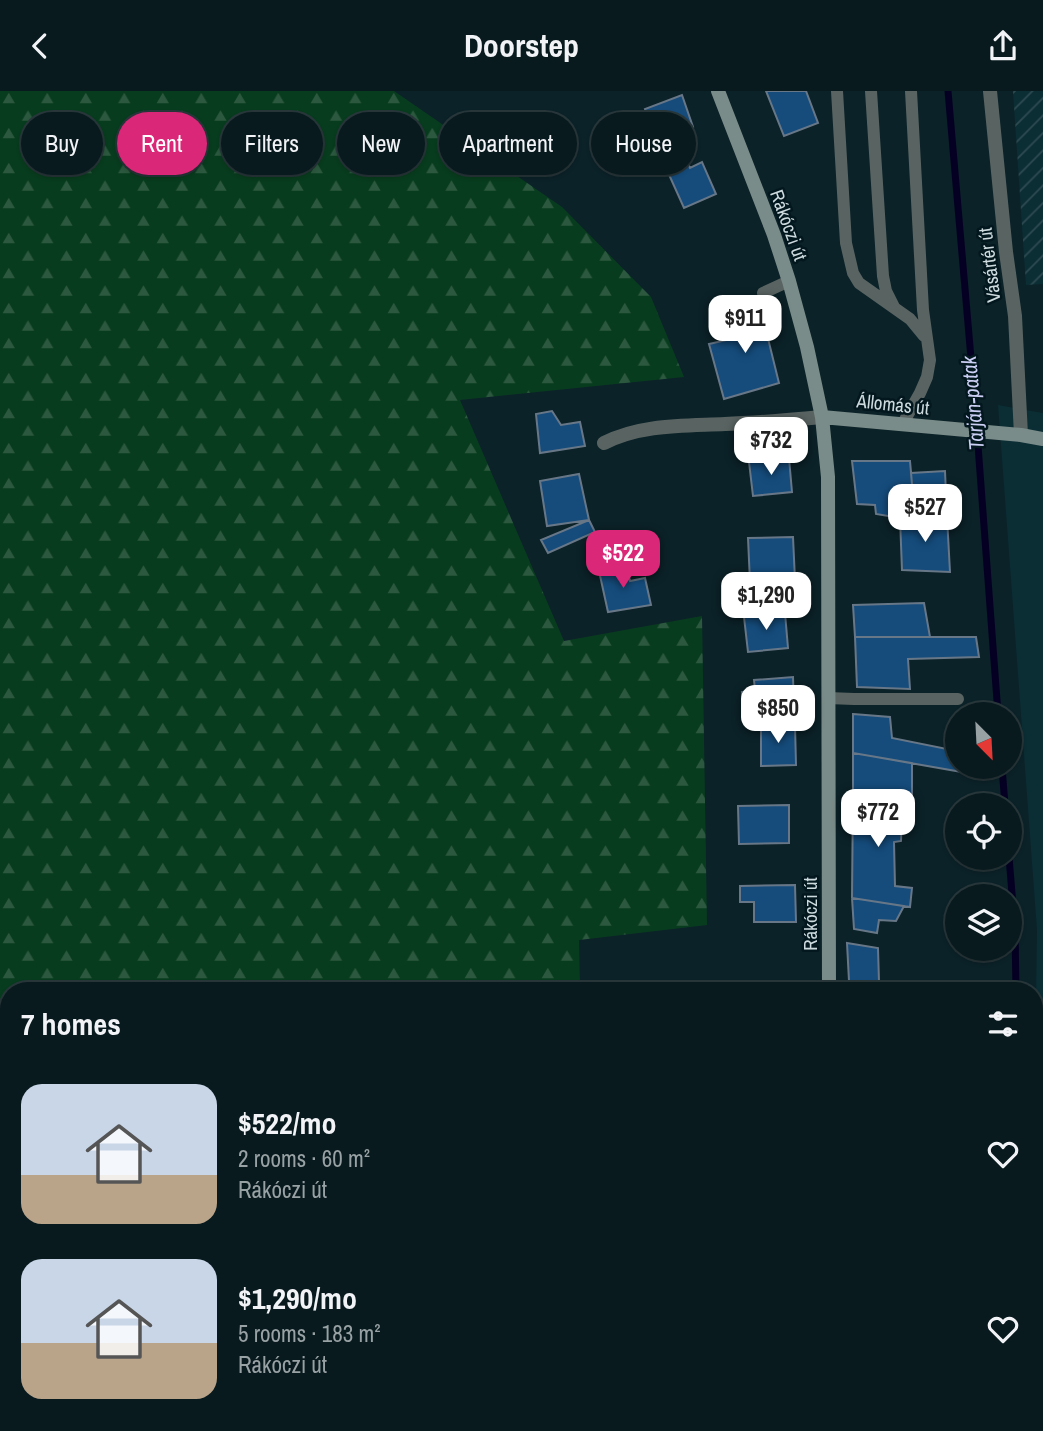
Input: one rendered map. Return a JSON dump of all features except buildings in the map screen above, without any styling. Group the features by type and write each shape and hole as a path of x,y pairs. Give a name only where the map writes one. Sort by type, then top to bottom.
{"main road":[{"name":"Rákóczi út","path":"718,91 789,281 822,417 828,477 829,982"},
{"name":"Állomás út","path":"822,417 1043,439"}],"street":[{"name":"Vásártér út","path":"990,91 1015,316 1021,435"},
{"path":"604,443 619,435 658,427 822,417"}],"lane":[{"path":"837,91 846,243 853,273 859,283 917,324 929,345"},
{"path":"871,91 883,276 894,308"},
{"path":"902,425 927,377 930,360 923,310 912,91"},
{"path":"763,293 789,281"},
{"path":"828,698 958,699"}],"shaded area":[{"path":"1013,91 1043,91 1043,284 1026,285"},
{"path":"998,405 1043,413 1043,982 1036,982 1037,930 1022,702"}],"green space":[{"path":"0,91 394,91 424,112 337,112 337,175 425,175 425,112 439,122 439,175 516,175 562,207 651,297 684,377 460,400 564,641 702,616 707,925 579,940 580,982 0,982"}],"waterway":[{"name":"Tarján-patak","path":"948,91 997,702"},
{"name":"Tarján-patak","path":"1003,779 1004,793"},
{"name":"Tarján-patak","path":"1010,870 1016,982"}]}
